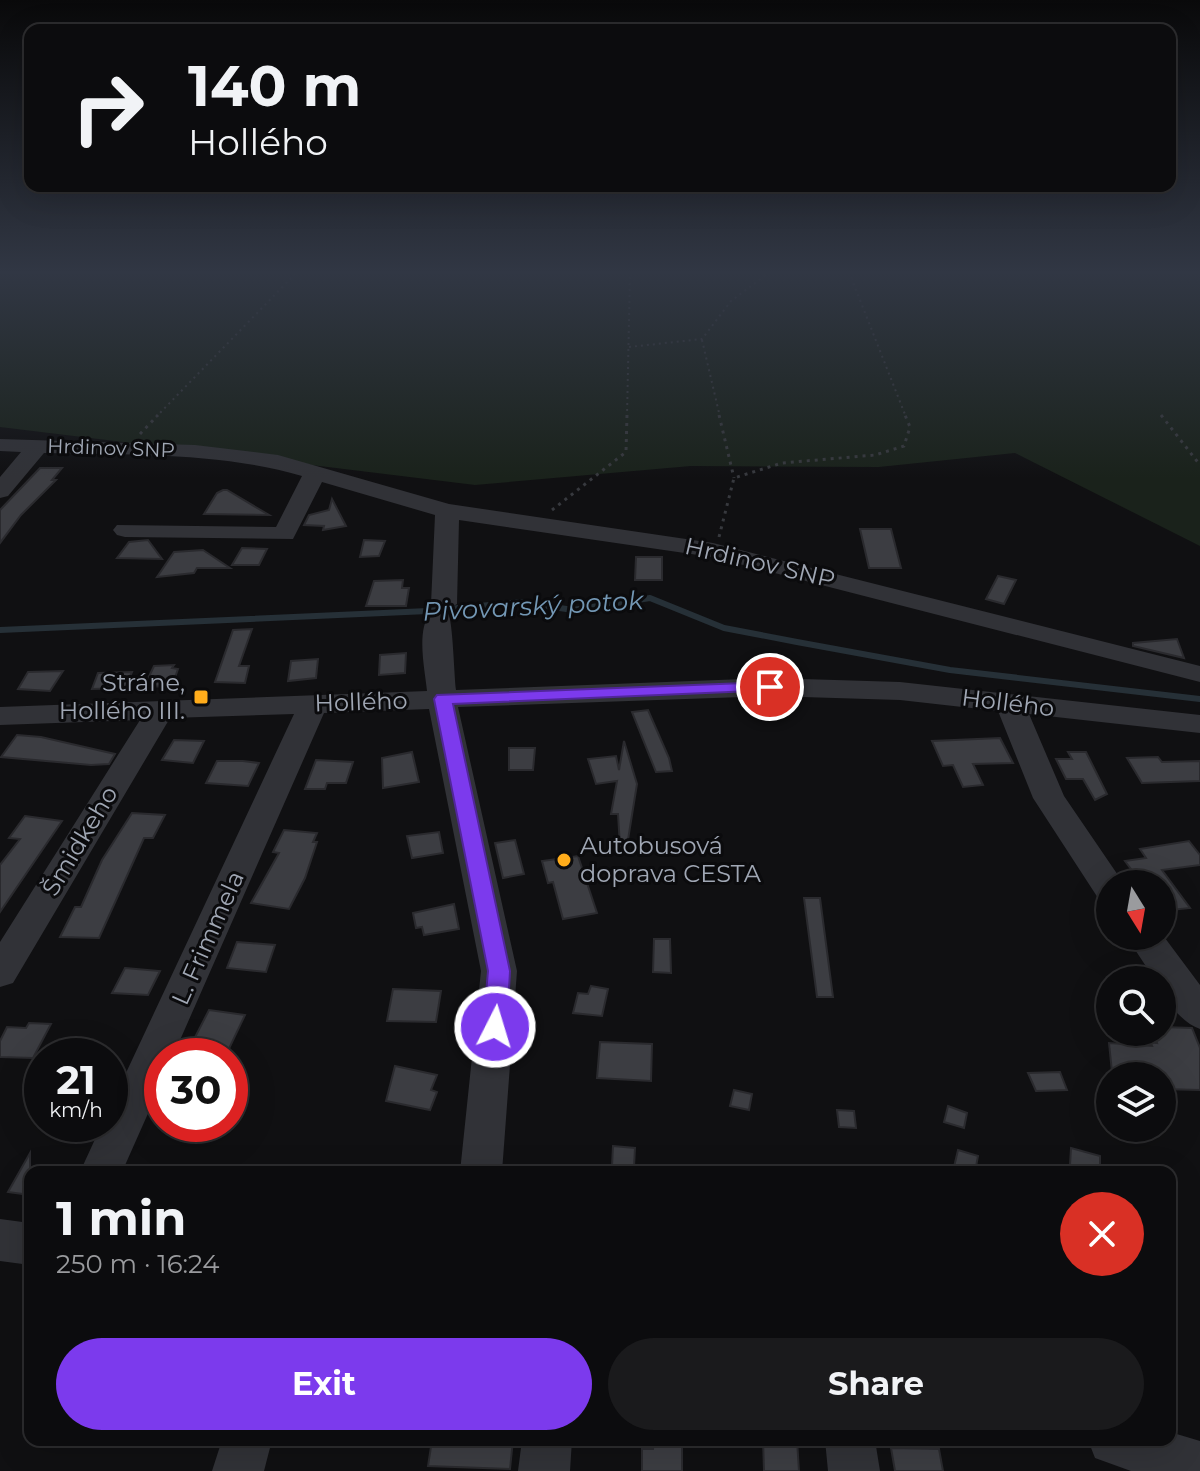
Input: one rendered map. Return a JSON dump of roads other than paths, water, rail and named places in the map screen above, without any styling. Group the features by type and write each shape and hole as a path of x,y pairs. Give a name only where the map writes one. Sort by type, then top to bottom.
{"street":[{"name":"Hrdinov SNP","path":"0,445 241,455 447,511 713,550 1200,674"},
{"path":"0,491 38,446"},
{"path":"125,530 284,534 315,473"},
{"path":"447,511 437,656 443,699 499,971 482,1166"},
{"name":"Hollého","path":"0,716 770,687 900,691 1200,724"},
{"path":"1009,702 1049,798 1097,870"},
{"name":"L. Frimmela","path":"104,1166 314,703"},
{"name":"Šmidkeho","path":"0,973 161,709"},
{"path":"1154,950 1200,1014"},
{"path":"0,1240 24,1243"},
{"path":"238,1471 245,1446"},
{"path":"544,1471 546,1446"},
{"path":"851,1446 854,1471"},
{"path":"1132,1446 1200,1467"}],"waterway":[{"name":"Pivovarský potok","path":"0,630 428,611 520,602 573,610 650,598 724,628 797,642 950,670 1200,699"}],"place":[{"name":"Stráne, Hollého III.","path":"201,697"},
{"name":"Autobusová doprava CESTA","path":"564,860"}]}
